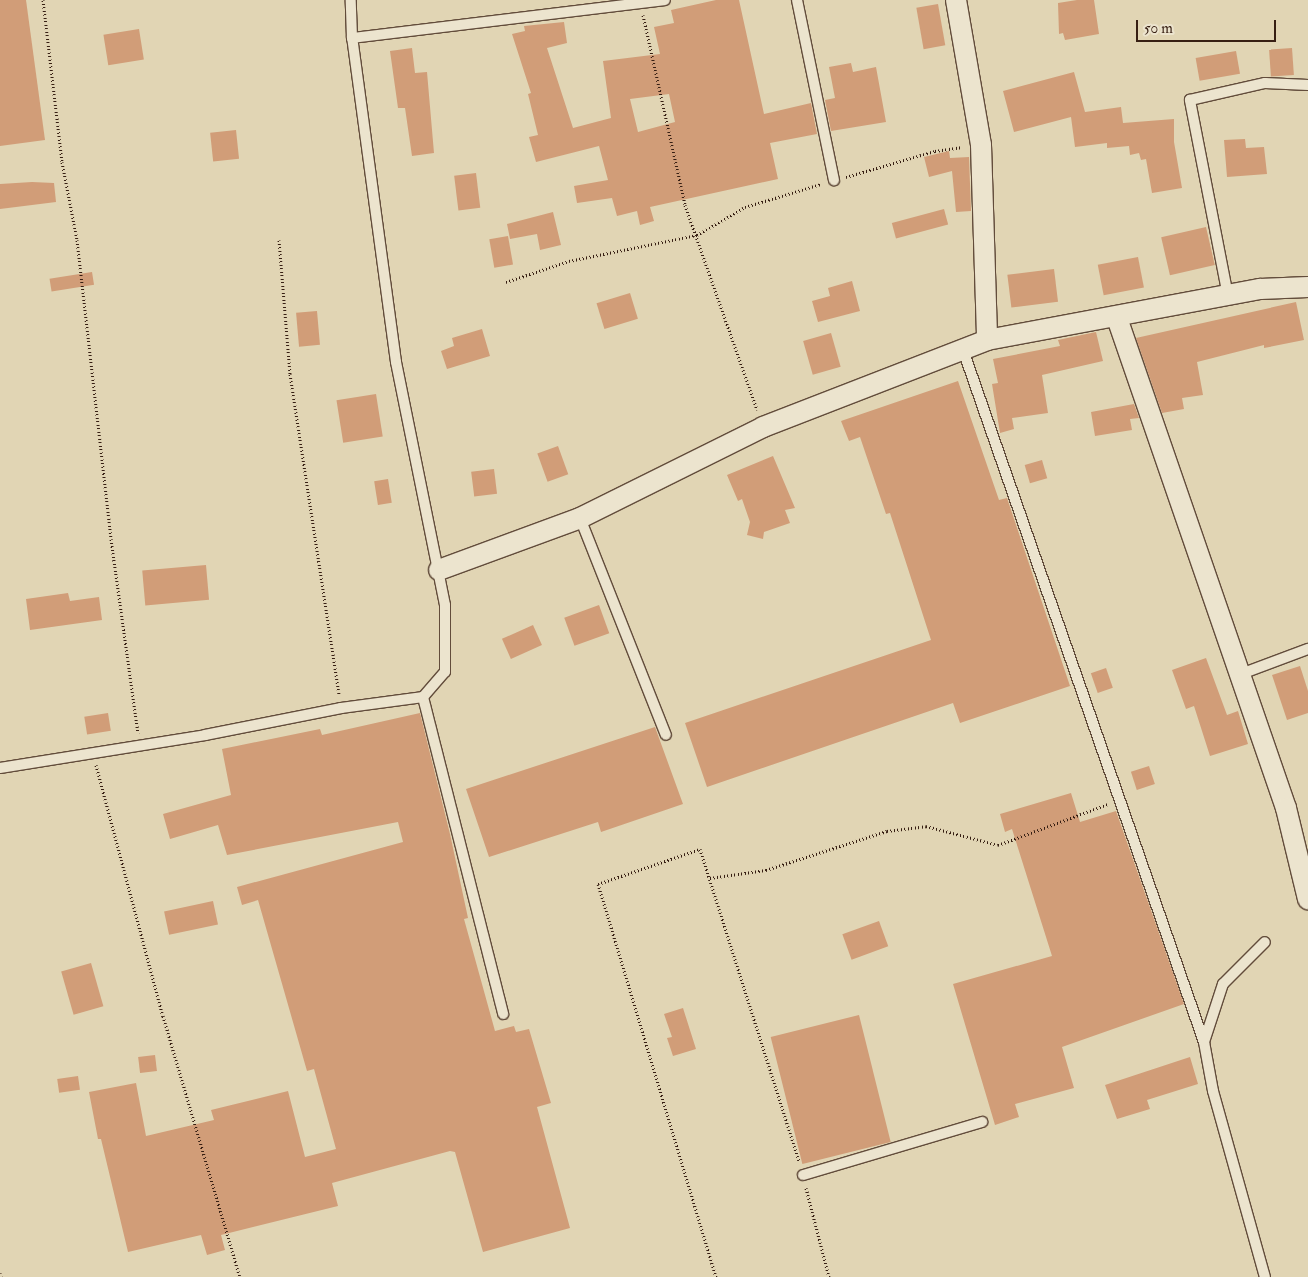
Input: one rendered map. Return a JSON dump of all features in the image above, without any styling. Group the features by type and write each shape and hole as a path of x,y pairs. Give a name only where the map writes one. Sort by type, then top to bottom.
{"street":[{"path":"956,0 981,145 987,340"},
{"path":"439,570 580,518 763,427 987,340 1117,318 1260,289 1308,287"},
{"path":"1117,318 1286,808 1308,899"}],"lane":[{"path":"0,768 140,746 341,708 423,697 445,672 445,605 396,362 352,38 351,0"},
{"path":"352,38 665,0"},
{"path":"797,0 834,180"},
{"path":"1228,296 1190,100 1265,83 1308,85"},
{"path":"963,350 1204,1042 1212,1091 1265,1277"},
{"path":"580,518 666,735"},
{"path":"1241,674 1308,649"},
{"path":"423,697 503,1014"},
{"path":"1204,1042 1223,984 1264,942"},
{"path":"803,1175 982,1122"}],"path":[{"path":"43,0 62,162 77,240 112,538 140,746"},
{"path":"641,4 685,206 697,235 763,427"},
{"path":"506,282 569,261 697,235 745,207 935,150 981,145"},
{"path":"279,240 290,374 341,708"},
{"path":"93,754 163,1016 240,1277"},
{"path":"710,878 766,870 887,831 926,826 998,845 1120,799"},
{"path":"716,1277 598,884 700,849 803,1175 829,1277"},
{"path":"0,1273 1,1277"}],"building":[{"path":"0,0 26,0 45,140 0,146"},
{"path":"716,0 739,0 764,114 811,103 817,134 770,143 778,179 650,207 654,221 640,225 637,211 617,216 612,198 577,203 574,186 608,180 599,146 536,162 529,137 538,135 528,94 531,93 512,34 525,31 524,26 564,22 567,43 547,48 573,128 611,118 603,61 660,54 654,27 674,23 671,10","holes":["669,94 675,122 638,132 630,99"]},
{"path":"1094,0 1099,34 1065,40 1063,33 1059,34 1058,3"},
{"path":"938,4 945,45 924,49 916,8"},
{"path":"139,29 144,60 108,65 103,35"},
{"path":"412,48 415,73 427,72 434,153 412,156 405,108 398,108 390,51"},
{"path":"1292,48 1294,75 1271,77 1269,50"},
{"path":"1236,51 1240,74 1200,81 1196,58"},
{"path":"851,63 853,72 876,67 886,122 831,131 825,100 835,98 829,67"},
{"path":"1074,72 1085,112 1121,107 1123,123 1174,119 1174,142 1182,188 1152,193 1146,159 1141,160 1139,153 1130,155 1129,146 1107,148 1107,143 1075,147 1071,117 1014,132 1003,91"},
{"path":"236,130 239,159 213,162 210,133"},
{"path":"1245,139 1246,148 1264,147 1267,174 1227,177 1224,140"},
{"path":"949,151 950,158 969,157 971,211 956,212 952,171 929,177 924,157"},
{"path":"476,173 480,208 458,210 454,176"},
{"path":"54,183 56,202 0,209 0,184"},
{"path":"944,209 948,224 896,238 892,223"},
{"path":"553,212 561,245 540,250 537,234 510,239 507,224"},
{"path":"1206,227 1215,265 1170,275 1161,237"},
{"path":"508,236 513,265 494,268 489,239"},
{"path":"1138,257 1144,287 1104,295 1098,265"},
{"path":"1054,269 1058,302 1011,307 1007,275"},
{"path":"92,272 94,285 52,292 50,279"},
{"path":"852,281 860,311 818,322 812,301 830,296 828,288"},
{"path":"630,293 638,319 604,329 597,303"},
{"path":"1296,302 1304,340 1264,348 1264,345 1197,362 1203,395 1182,398 1184,409 1162,413 1136,338"},
{"path":"317,311 320,345 299,347 296,313"},
{"path":"482,329 490,356 447,369 441,351 454,346 452,338"},
{"path":"1096,332 1103,361 1042,375 1048,413 1012,418 1014,429 1000,433 992,384 998,383 993,359 1060,346 1058,340"},
{"path":"831,333 841,367 813,375 803,341"},
{"path":"958,381 999,500 1007,498 1070,686 960,723 953,703 707,787 685,723 931,640 890,513 886,514 860,437 849,441 841,421"},
{"path":"376,394 383,436 343,443 336,400"},
{"path":"1134,404 1139,418 1130,419 1132,430 1095,436 1091,412"},
{"path":"558,446 568,474 548,482 537,454"},
{"path":"773,456 795,508 785,510 790,523 764,532 763,539 747,535 750,522 742,499 738,501 727,475"},
{"path":"1042,460 1047,478 1030,483 1025,465"},
{"path":"494,469 497,494 474,497 471,472"},
{"path":"388,479 392,503 378,505 374,481"},
{"path":"206,565 209,600 145,605 142,571"},
{"path":"68,593 70,601 99,597 102,620 30,630 26,599"},
{"path":"599,605 609,633 574,646 564,618"},
{"path":"533,625 542,645 511,659 502,639"},
{"path":"1206,658 1227,715 1238,711 1248,744 1210,756 1194,706 1186,709 1172,670"},
{"path":"1300,666 1308,691 1308,713 1287,720 1272,675"},
{"path":"1106,668 1113,688 1098,693 1091,673"},
{"path":"108,713 111,731 87,735 84,717"},
{"path":"420,713 450,834 468,918 464,919 495,1031 514,1026 516,1032 529,1029 551,1103 537,1107 570,1228 483,1252 455,1152 450,1151 332,1183 338,1206 221,1235 225,1250 207,1255 201,1235 128,1252 101,1139 98,1139 89,1092 136,1083 146,1136 214,1120 211,1110 288,1091 305,1157 336,1149 314,1069 307,1071 258,900 242,905 237,887 403,842 398,822 227,855 218,825 170,839 163,814 231,795 222,749 320,729 322,735"},
{"path":"655,727 683,804 601,832 598,822 489,857 466,789"},
{"path":"1149,766 1155,784 1137,790 1131,772"},
{"path":"1071,793 1080,822 1116,811 1184,1004 1062,1047 1074,1088 1015,1104 1019,1117 995,1125 953,984 1052,956 1012,829 1005,832 1000,814"},
{"path":"213,901 218,924 169,935 164,911"},
{"path":"879,921 888,946 852,960 842,934"},
{"path":"91,963 103,1006 74,1015 61,972"},
{"path":"683,1008 696,1049 673,1056 667,1038 672,1037 664,1014"},
{"path":"859,1015 891,1142 802,1164 771,1037"},
{"path":"155,1055 157,1071 140,1073 138,1057"},
{"path":"1190,1057 1198,1084 1147,1100 1150,1109 1117,1119 1105,1085"},
{"path":"78,1076 80,1090 59,1093 57,1079"}]}
